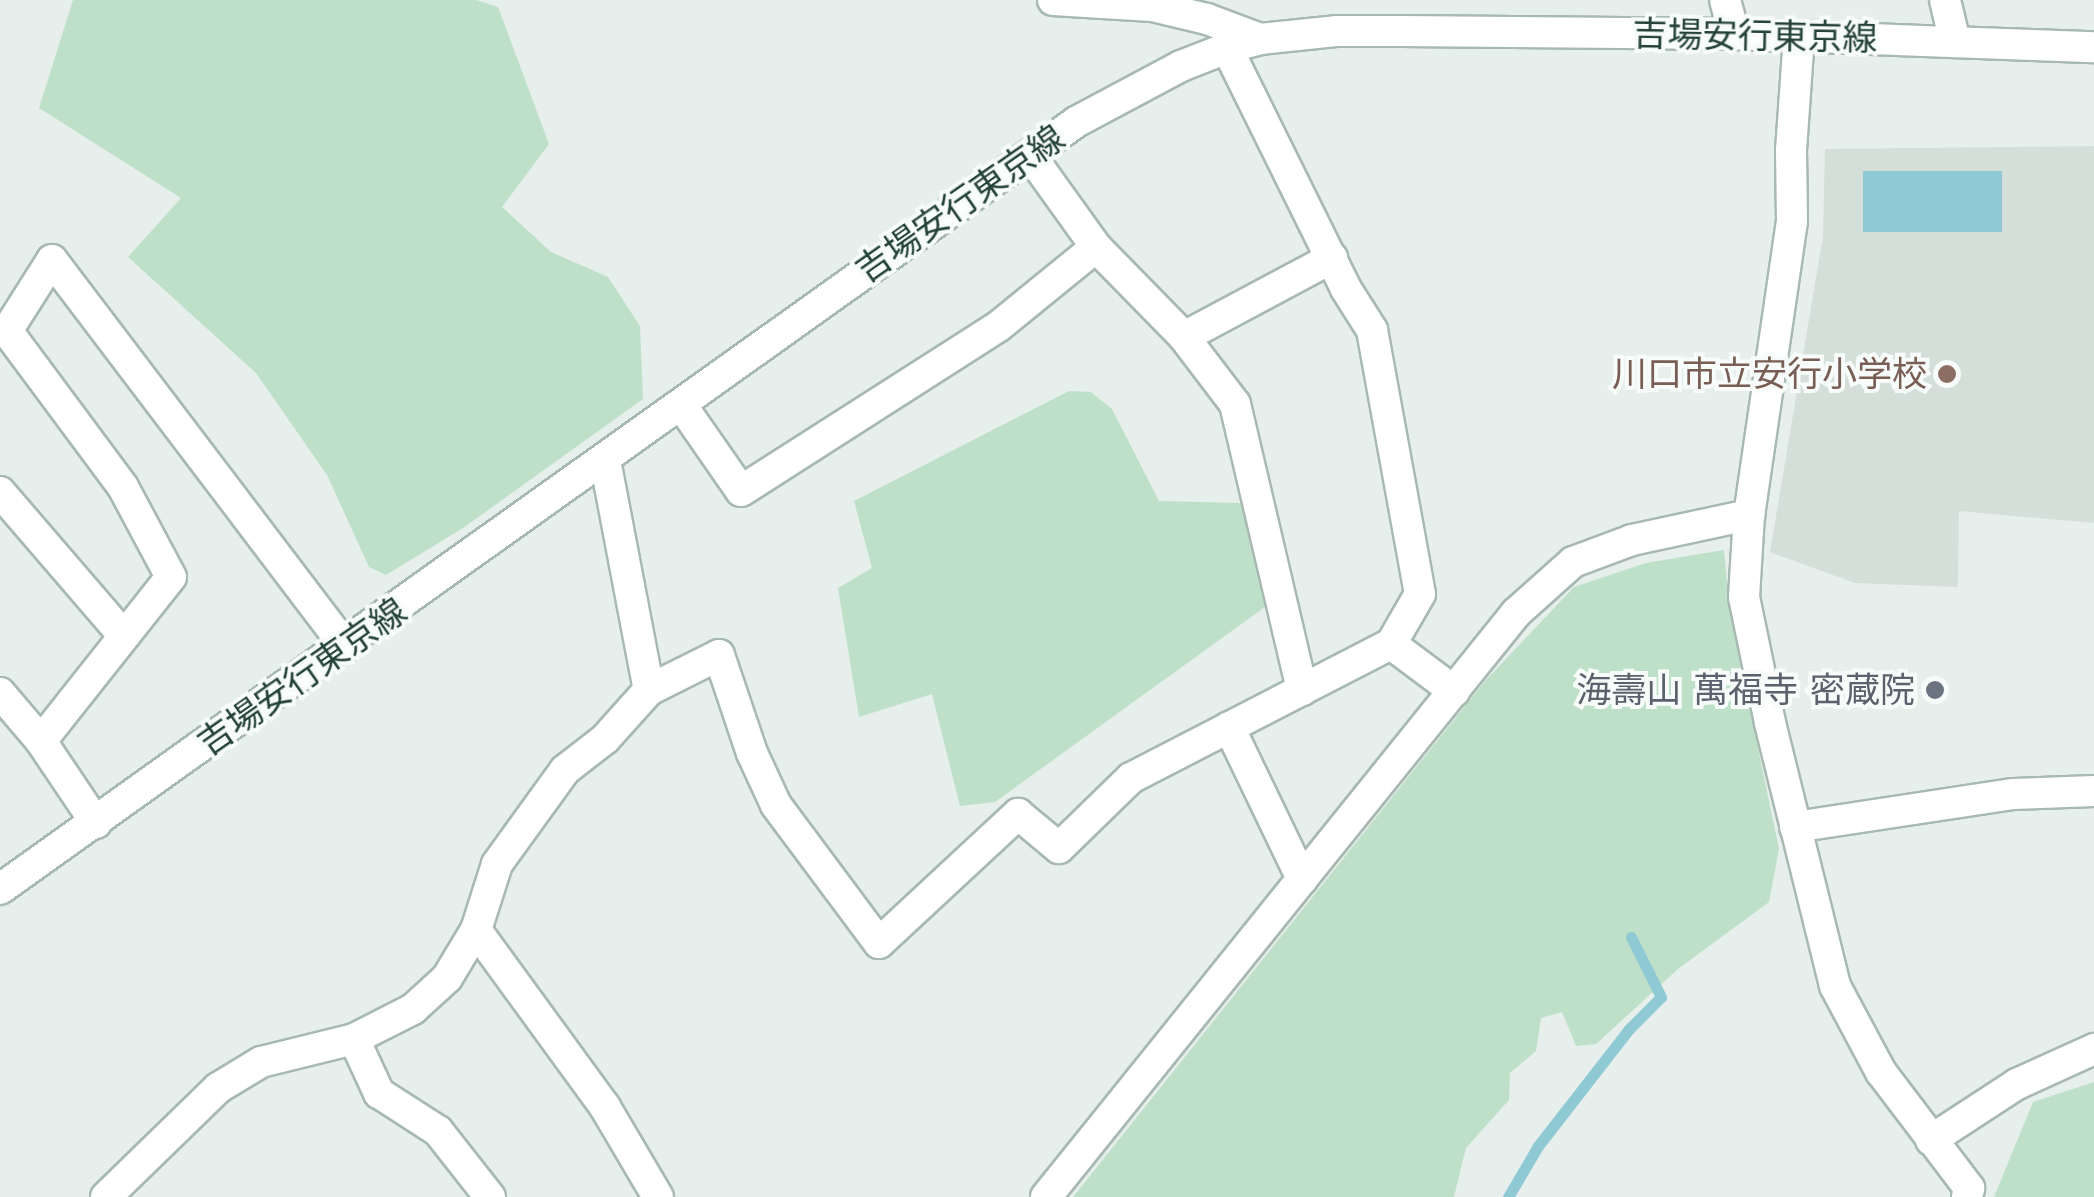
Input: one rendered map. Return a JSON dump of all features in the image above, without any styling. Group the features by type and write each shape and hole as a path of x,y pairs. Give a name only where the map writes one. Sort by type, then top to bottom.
{"street":[{"path":"1053,0 1152,6 1207,19 1260,39"},
{"path":"1725,0 1734,34"},
{"path":"1945,0 1956,42"},
{"name":"吉場安行東京線","path":"0,890 1030,155 1122,96 1228,48 1260,39 1336,31 1734,34 2094,47"},
{"path":"1799,36 1791,150 1792,221 1748,515 1744,597 1835,986 1881,1072 1970,1188 1968,1197"},
{"path":"106,1197 218,1088 260,1062 354,1040 412,1009 447,978 476,930 497,864 520,827 565,770 605,738 650,690 719,654 752,753 776,805 880,943 1018,814 1058,848 1131,778 1391,644 1420,594 1372,330 1228,48"},
{"path":"1030,155 1096,246 1184,337 1236,404 1302,690"},
{"path":"682,406 741,491 998,326 1096,246"},
{"path":"1184,337 1332,258"},
{"path":"42,741 172,577 122,487 7,331 52,260 345,646"},
{"path":"605,460 650,690"},
{"path":"0,492 124,636"},
{"path":"1046,1197 1516,614 1574,562 1632,540 1748,515"},
{"path":"1391,644 1454,691"},
{"path":"0,693 42,741 96,823"},
{"path":"1230,727 1302,879"},
{"path":"1795,827 2014,794 2094,790"},
{"path":"476,930 605,1107 658,1197"},
{"path":"354,1040 379,1093 438,1131 490,1197"},
{"path":"1932,1140 2017,1084 2094,1050"}],"shaded area":[{"name":"川口市立安行小学校","path":"2094,146 2094,523 1959,511 1958,587 1855,583 1770,552 1823,236 1825,149"}],"green space":[{"path":"73,0 476,0 498,7 549,144 502,207 551,252 608,277 640,326 643,399 463,528 386,575 369,567 327,475 256,373 128,257 181,198 39,108"},
{"path":"1069,391 1091,392 1112,409 1159,501 1241,503 1265,607 995,802 960,806 932,694 859,717 838,588 872,568 854,501"},
{"path":"1724,550 1730,614 1779,849 1769,902 1678,969 1596,1044 1576,1046 1562,1012 1541,1018 1536,1051 1510,1073 1509,1100 1466,1148 1454,1197 1073,1197 1485,681 1574,587 1646,563"},
{"path":"2094,1082 2094,1197 1994,1197 2033,1102"}],"water":[{"path":"1863,171 2002,171 2002,232 1863,232"}],"waterway":[{"path":"1508,1197 1538,1146 1629,1029 1661,997 1631,937"}],"place":[{"name":"川口市立安行小学校","path":"1947,374"},
{"name":"海壽山 萬福寺 密蔵院","path":"1935,690"}]}
